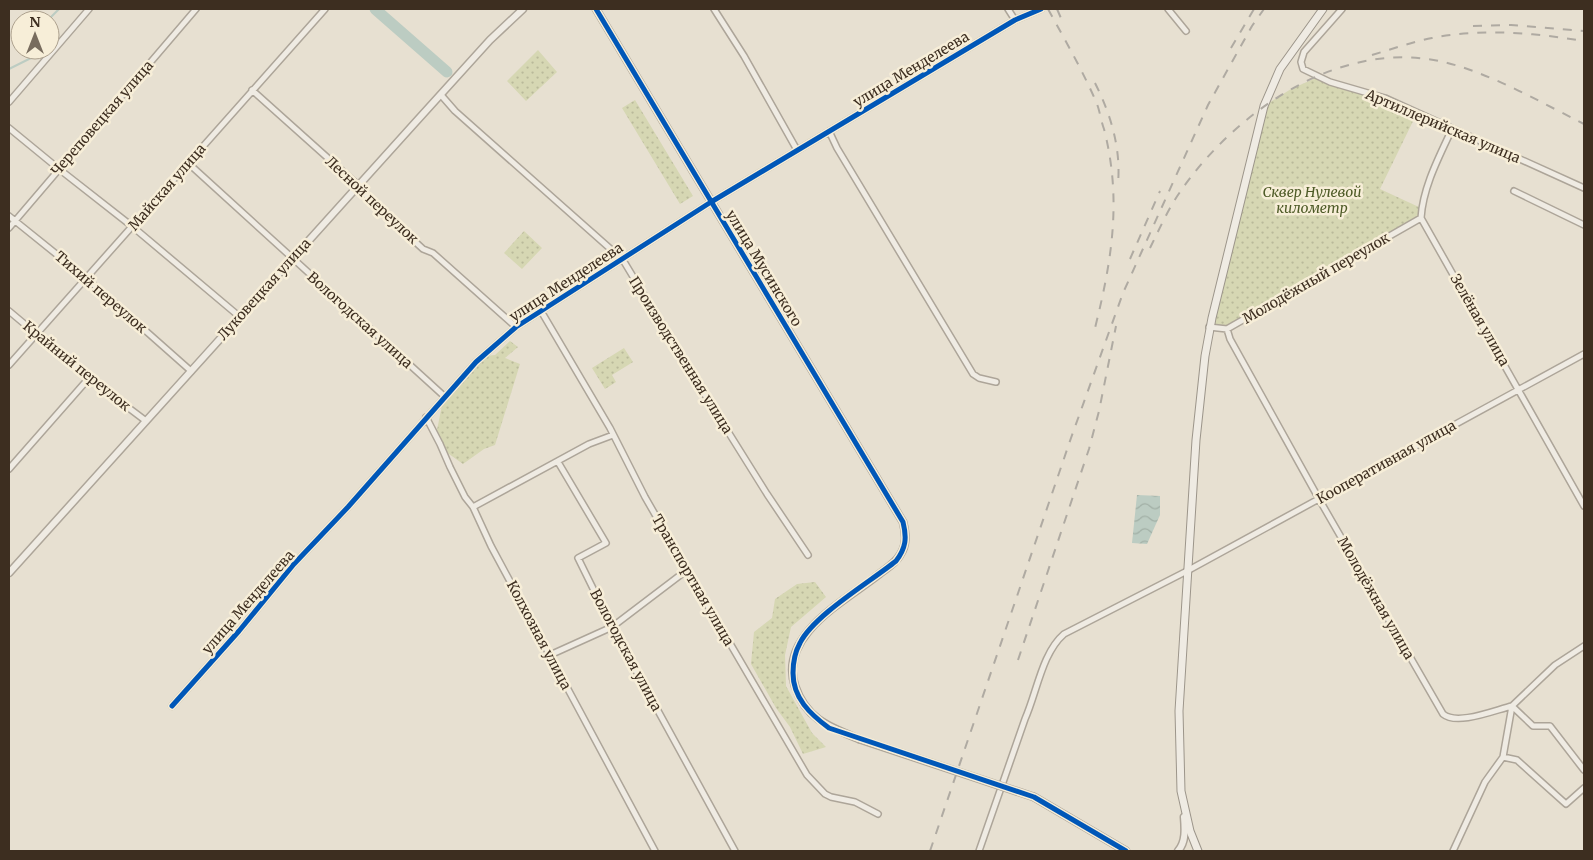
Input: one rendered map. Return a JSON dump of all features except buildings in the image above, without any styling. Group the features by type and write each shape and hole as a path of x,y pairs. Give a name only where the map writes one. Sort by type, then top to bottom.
{"main road":[{"path":"1198,851 1190,831 1181,791 1179,711 1196,440 1210,327 1264,106 1271,85 1290,53 1322,9"}],"street":[{"path":"9,102 89,9"},
{"name":"Череповецкая улица","path":"9,228 196,9"},
{"name":"Майская улица","path":"9,365 325,9"},
{"name":"Луковецкая улица","path":"9,572 490,40 523,9"},
{"name":"улица Мусинского","path":"596,9 898,512 906,534 901,554 887,568 811,627 800,643 793,660 793,681 799,698 812,716 829,728 1034,797 1126,851"},
{"path":"714,9 744,56 797,150"},
{"path":"1008,9 1015,20"},
{"name":"улица Менделеева","path":"172,706 294,564 348,507 444,396 476,362 516,327 711,202 797,150 1015,20 1042,9"},
{"path":"1168,9 1186,31"},
{"name":"Артиллерийская улица","path":"1342,9 1304,52 1301,66 1303,69 1318,77 1385,98 1584,188"},
{"name":"Лесной переулок","path":"252,90 358,185 371,201 423,249 432,253 516,327"},
{"name":"Производственная улица","path":"441,95 455,111 622,260 682,358 808,555"},
{"path":"9,128 133,227 240,317"},
{"path":"1421,218 1421,208 1431,176 1452,129"},
{"path":"829,132 973,374 978,378 996,382"},
{"name":"Вологодская улица","path":"188,163 444,396"},
{"path":"1514,191 1584,225"},
{"name":"Тихий переулок","path":"9,216 86,278 191,371"},
{"name":"Молодёжный переулок","path":"1210,327 1226,329 1421,218"},
{"name":"Зелёная улица","path":"1421,218 1584,506"},
{"name":"Крайний переулок","path":"9,311 90,378 146,420"},
{"name":"Транспортная улица","path":"541,311 614,435 645,497 807,775 825,794 855,802 878,814"},
{"name":"Молодёжная улица","path":"1226,329 1319,499 1443,714 1449,718 1459,719 1512,706"},
{"name":"Кооперативная улица","path":"979,851 1050,651 1064,634 1187,571 1584,354"},
{"path":"9,469 90,378"},
{"name":"Колхозная улица","path":"426,417 461,490 473,507 655,851"},
{"path":"473,507 589,444 614,435"},
{"name":"Вологодская улица","path":"558,462 606,543 578,558 612,627 735,851"},
{"path":"550,655 612,627 687,570"},
{"path":"1453,851 1485,782 1503,757 1512,706 1555,664 1584,646"},
{"path":"1512,706 1533,726 1550,726 1584,770"},
{"path":"1503,757 1517,760 1566,804 1584,788"},
{"path":"1178,851 1182,846 1185,828 1181,791"}],"green space":[{"path":"538,50 557,72 526,101 507,81"},
{"name":"Сквер Нулевой километр","path":"1318,77 1385,98 1417,113 1380,189 1421,208 1421,218 1227,329 1209,327 1264,106 1291,89"},
{"path":"635,100 693,196 680,204 622,108"},
{"path":"524,231 542,248 522,269 504,253"},
{"path":"510,341 518,347 505,358 520,364 495,445 484,449 463,464 442,449 436,435 442,405 485,356 495,355"},
{"path":"624,348 633,362 612,375 616,382 605,389 592,368"},
{"path":"815,582 826,597 791,627 785,655 786,686 812,733 826,747 803,754 790,727 776,708 751,664 754,632 772,618 775,599 797,584"}],"water":[{"path":"1137,495 1160,496 1160,515 1147,544 1132,543"}],"waterway":[{"path":"375,9 447,72"},
{"path":"9,69 27,60"}],"railway":[{"path":"1048,9 1097,104 1104,129 1113,180 1114,205 1110,254 1095,328"},
{"path":"1057,9 1064,25"},
{"path":"1231,48 1254,9"},
{"path":"930,851 1071,438 1123,293 1208,105 1252,26 1264,9"},
{"path":"1473,26 1511,25 1584,31"},
{"path":"1372,55 1424,40 1470,33 1527,34 1584,41"},
{"path":"1150,248 1180,192 1229,135 1259,110 1292,89 1327,72 1364,61 1401,57 1439,61 1457,66 1513,88 1584,124"},
{"path":"1095,83 1106,107 1114,132 1118,158 1118,184"},
{"path":"1130,259 1160,191"},
{"path":"1018,660 1089,449 1099,411 1116,326"}],"cycle path":[{"path":"596,9 903,522 905,543 896,561 817,621 800,643 793,665 794,682 799,698 809,711 829,728 1034,797 1126,851"},
{"path":"172,706 239,631 294,564 348,507 476,362 516,327 711,202 1015,20 1041,9"}]}
